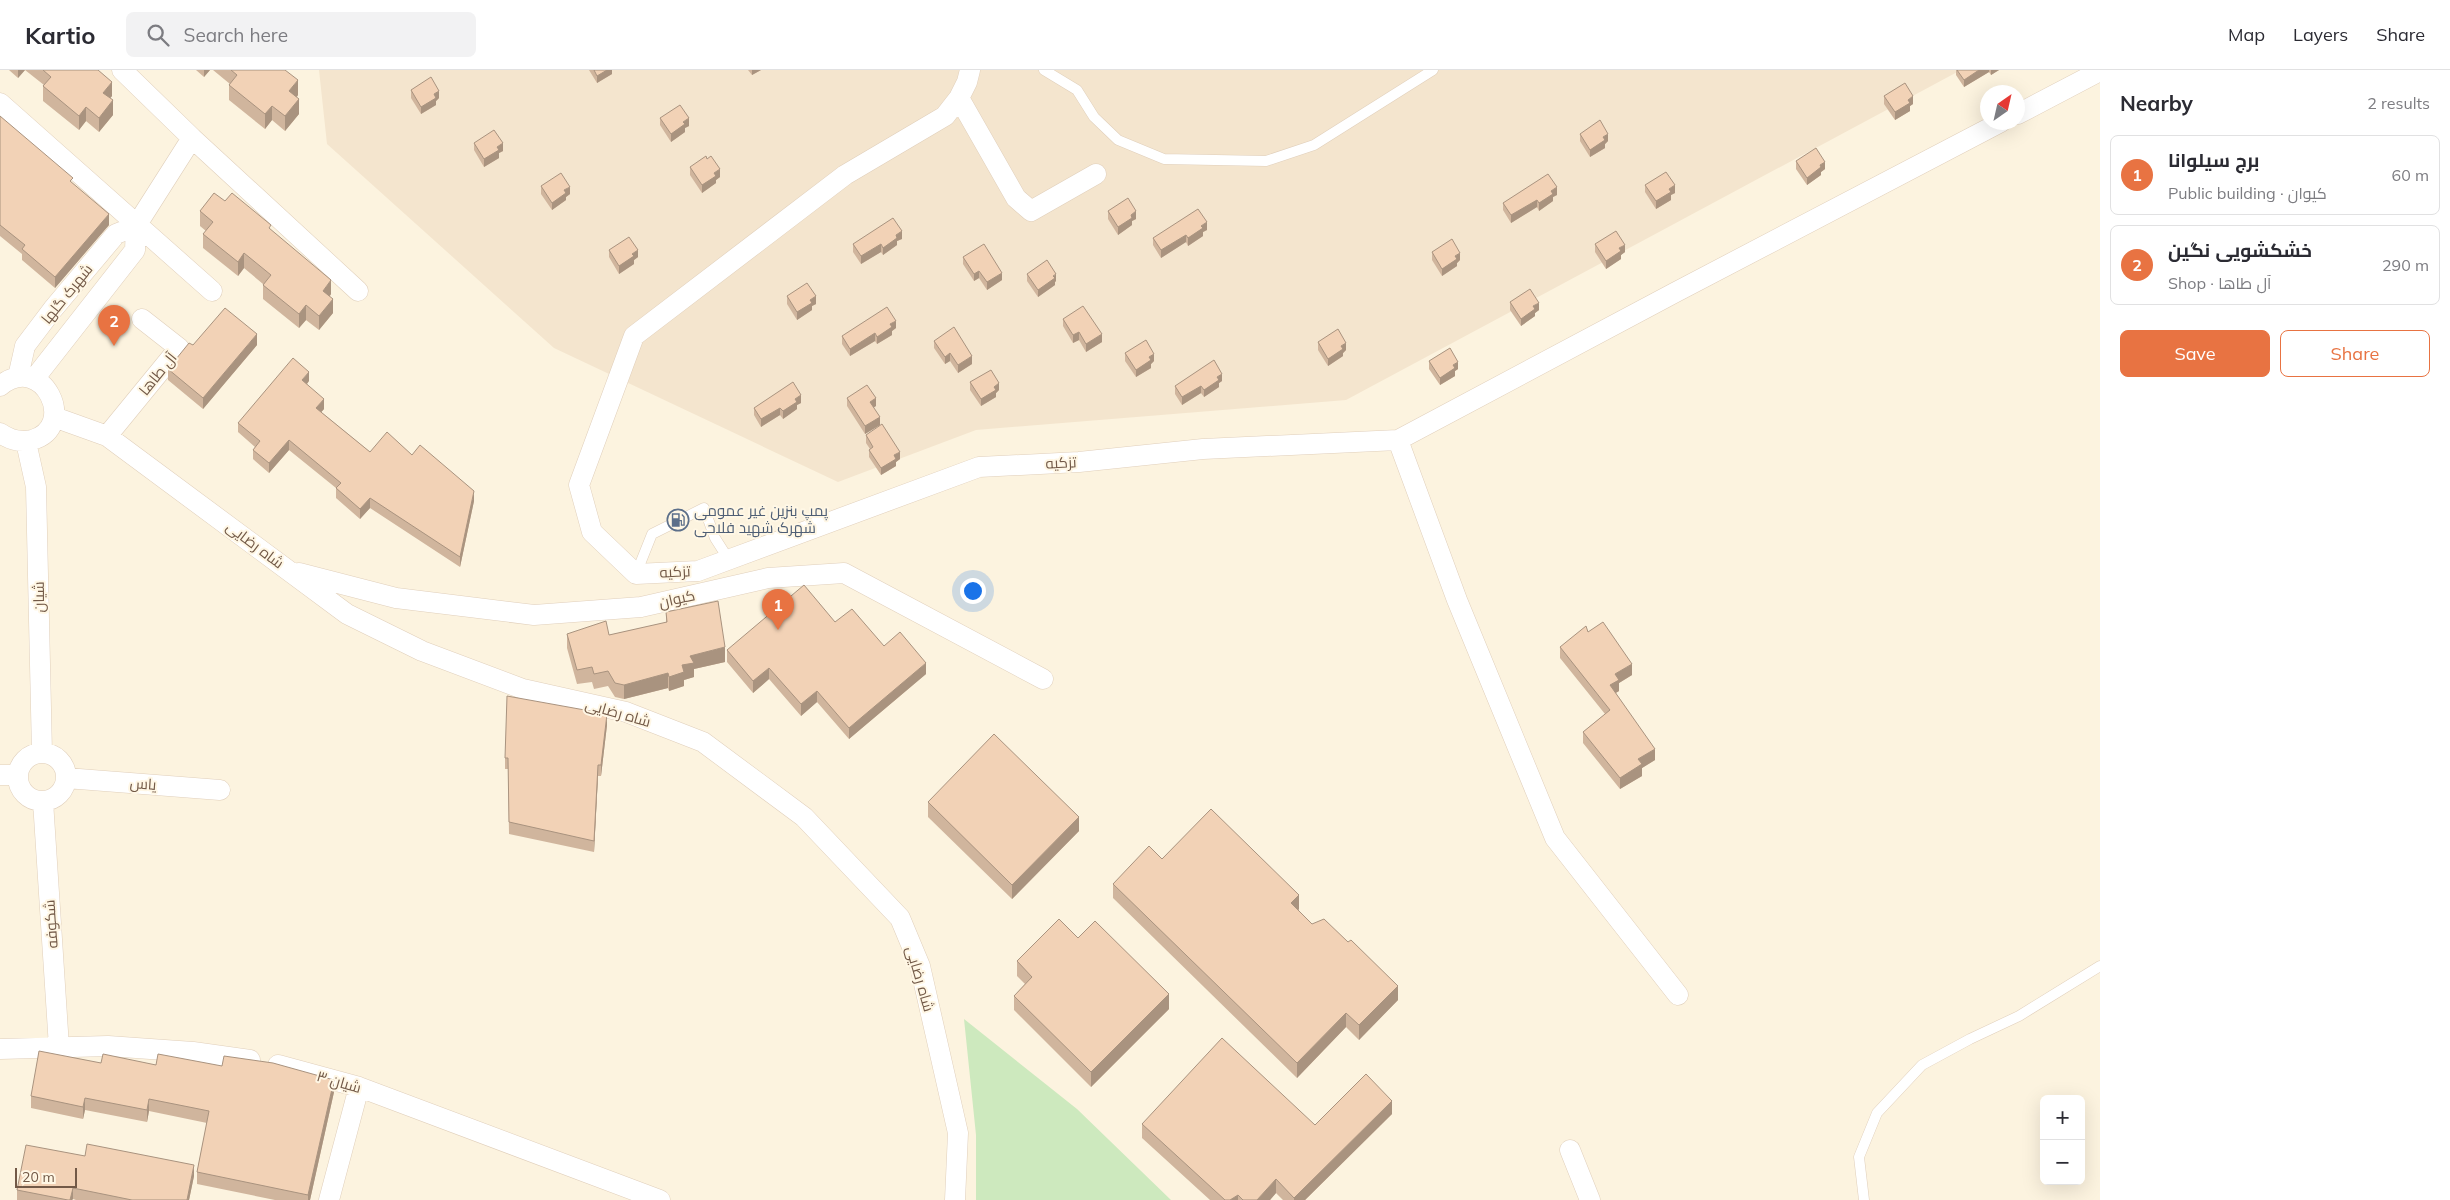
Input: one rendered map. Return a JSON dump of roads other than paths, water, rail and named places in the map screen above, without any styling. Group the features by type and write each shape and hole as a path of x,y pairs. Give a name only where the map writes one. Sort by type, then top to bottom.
{"street":[{"path":"122,70 192,138 358,291"},
{"path":"636,574 592,532 579,485 634,336 845,175 945,116 959,98 967,82 970,70"},
{"path":"2025,110 2100,71"},
{"path":"959,98 1016,198 1031,211 1096,174"},
{"path":"0,104 136,226 212,291"},
{"path":"1678,995 1556,838 1457,600 1398,440 1986,130"},
{"name":"شهرک گلها","path":"12,378 135,250 136,226 192,138"},
{"name":"شهرک گلها","path":"12,378 25,346 53,309 116,234 136,226"},
{"name":"آل طاها","path":"107,436 179,348 142,319"},
{"path":"0,433 16,441 26,442 44,434 54,417 52,397 47,389 12,378"},
{"name":"شاه رضایی","path":"54,417 107,436 347,614 422,651 523,689 626,712 703,742 804,817 900,918 920,966 958,1133 955,1200"},
{"name":"تزکیه","path":"636,574 698,571 980,467 1079,462 1202,449 1398,440"},
{"name":"شیان","path":"26,442 36,487 42,753"},
{"name":"کیوان","path":"287,570 396,598 534,615 641,607 768,578 844,573 1043,679"},
{"path":"42,753 57,758 65,771 66,778 61,791 56,796 43,801 28,796 19,784 9,776 20,769 29,757 42,753"},
{"name":"یاس","path":"66,778 220,790"},
{"name":"شکوفه","path":"43,801 59,1048"},
{"name":"شیان ۳","path":"0,1050 108,1046 193,1052 276,1064 359,1087 660,1200"},
{"path":"329,1200 359,1087"},
{"path":"1570,1150 1590,1200"}],"lane":[{"path":"1044,70 1077,90 1094,116 1118,140 1164,160 1266,161 1314,145 1433,70"},
{"path":"636,574 652,534 704,508 715,538 729,560"},
{"path":"1864,1200 1859,1157 1877,1113 1922,1065 1970,1038 2019,1016 2100,966"}],"place":[{"name":"خشکشویی نگین","path":"114,346"},
{"name":"پمپ بنزین غیر عمومی شهرک شهید فلاحی","path":"678,520"},
{"name":"برج سیلوانا","path":"778,630"}]}
